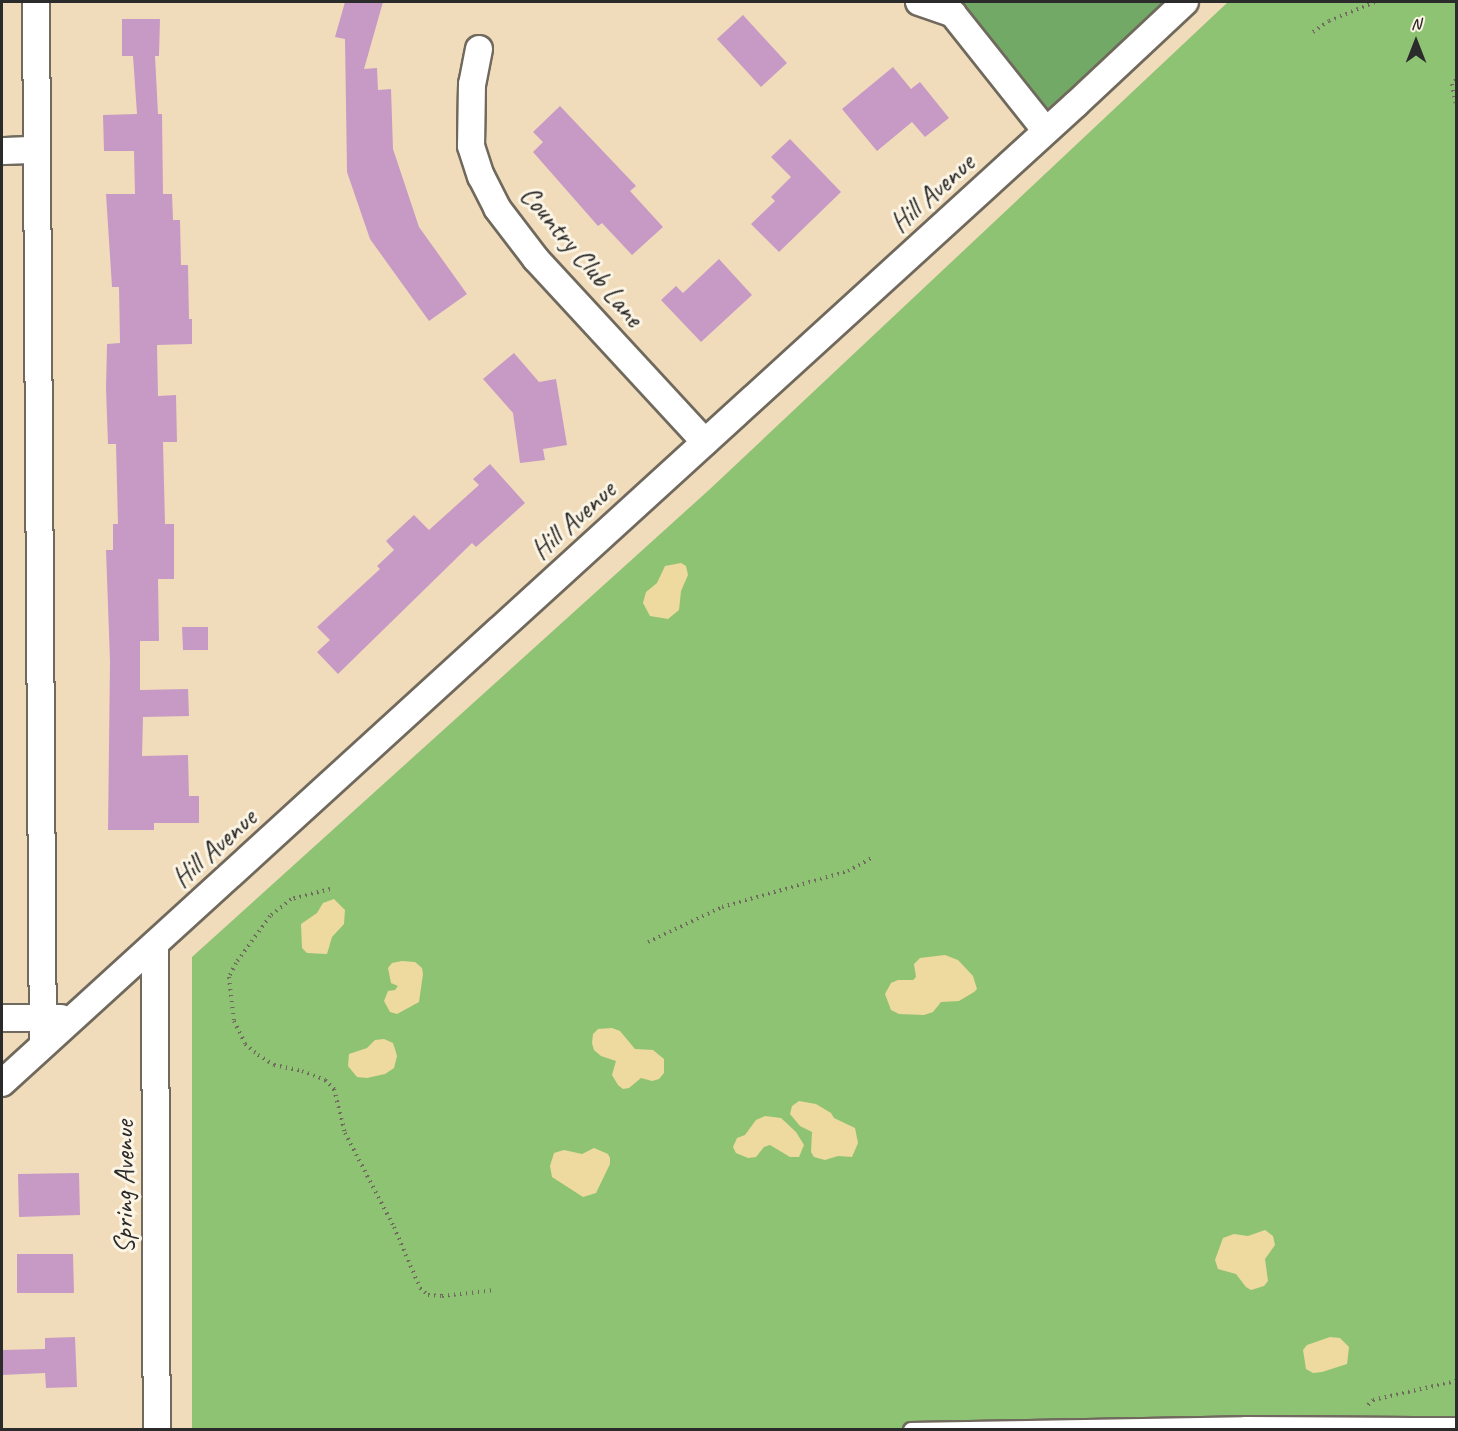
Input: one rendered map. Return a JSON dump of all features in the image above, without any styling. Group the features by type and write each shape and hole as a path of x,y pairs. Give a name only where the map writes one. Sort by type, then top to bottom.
{"street":[{"path":"36,2 43,1045"},
{"path":"919,2 953,14 1046,131"},
{"name":"Hill Avenue","path":"2,1083 1185,2"},
{"name":"Country Club Lane","path":"479,49 472,84 469,124 471,146 481,176 497,208 536,259 705,442"},
{"path":"2,151 36,150"},
{"name":"Spring Avenue","path":"155,944 157,1430"},
{"path":"2,1018 73,1018"}],"lane":[{"path":"911,1430 1245,1424 1456,1425"}],"path":[{"path":"1313,32 1329,21 1375,2"},
{"path":"1456,80 1452,84 1456,104"},
{"path":"648,942 722,907 848,871 873,857"},
{"path":"330,889 291,899 270,916 236,963 229,977 234,1021 245,1044 258,1055 274,1065 302,1071 325,1080 334,1089 345,1133 394,1227 420,1288 428,1295 442,1296 496,1290"},
{"path":"1373,1400 1456,1381"}],"green space":[{"path":"952,2 1168,2 1047,113"},
{"path":"1228,2 1456,2 1456,1429 192,1429 192,957 710,489"}],"sand":[{"path":"681,563 686,566 688,575 681,591 679,610 668,619 650,616 643,603 646,592 657,583 665,566"},
{"path":"334,899 345,910 344,924 332,937 327,954 307,953 302,948 301,924 317,913 323,903"},
{"path":"945,955 958,960 973,976 977,989 959,1001 941,1002 933,1012 924,1015 899,1014 891,1010 885,994 891,983 898,980 913,980 916,977 914,964 920,958"},
{"path":"415,962 422,968 423,974 419,1002 397,1014 390,1012 384,1001 388,991 395,990 398,986 391,983 388,968 392,963"},
{"path":"612,1028 620,1031 635,1049 653,1050 664,1059 664,1073 659,1079 652,1081 641,1078 629,1088 623,1089 618,1085 612,1075 616,1061 601,1056 594,1050 592,1043 593,1034 598,1029"},
{"path":"384,1039 393,1043 397,1056 394,1068 385,1074 367,1078 357,1077 348,1066 349,1054 367,1048 375,1040"},
{"path":"799,1101 816,1104 831,1113 834,1118 855,1128 858,1143 852,1157 838,1156 825,1160 814,1157 811,1152 812,1132 800,1126 790,1114 792,1106"},
{"path":"765,1116 781,1118 796,1132 804,1145 799,1157 790,1157 770,1145 764,1147 756,1157 748,1158 736,1153 733,1147 737,1138 745,1135 756,1120"},
{"path":"594,1148 608,1154 610,1158 610,1164 596,1193 583,1197 552,1177 550,1166 554,1153 564,1150 582,1154"},
{"path":"1265,1230 1273,1236 1275,1245 1265,1259 1268,1281 1264,1286 1251,1290 1236,1274 1218,1269 1215,1260 1223,1238 1234,1234 1248,1236"},
{"path":"1330,1337 1340,1338 1349,1347 1347,1364 1322,1372 1313,1373 1306,1369 1303,1350 1307,1345"}],"building":[{"path":"345,2 383,2 364,69 377,68 378,90 391,89 393,149 419,227 467,294 429,321 370,239 347,172 345,39 335,37"},
{"path":"743,15 787,63 761,87 717,39"},
{"path":"122,19 160,19 159,56 155,56 158,114 162,114 163,194 172,194 173,220 180,220 181,265 188,265 189,319 192,319 192,344 157,345 158,396 176,395 177,442 163,442 165,524 174,524 174,579 158,579 159,641 140,641 140,690 188,689 189,716 143,717 142,756 188,755 189,796 199,796 199,823 154,823 154,830 108,830 110,661 106,550 113,550 113,524 118,524 116,444 108,444 107,344 120,343 119,287 112,287 106,194 135,194 134,151 104,151 103,115 137,114 133,56 122,56"},
{"path":"893,67 911,89 920,82 949,118 925,137 912,122 877,151 842,109"},
{"path":"560,106 636,186 630,191 663,227 632,255 602,223 598,226 533,152 543,142 533,132"},
{"path":"790,139 841,192 779,252 751,224 775,201 771,197 791,177 771,157"},
{"path":"719,259 752,295 701,342 661,300 676,286 683,293"},
{"path":"514,353 539,382 556,379 567,445 543,449 545,460 520,463 513,413 483,379"},
{"path":"490,464 525,503 476,547 472,543 338,674 317,652 330,640 317,627 380,569 377,566 394,550 386,541 414,515 429,530 479,485 473,479"},
{"path":"182,627 208,627 208,650 183,650"},
{"path":"79,1173 80,1215 19,1217 18,1174"},
{"path":"17,1254 73,1254 74,1293 17,1293"},
{"path":"75,1337 77,1387 46,1388 45,1373 2,1375 2,1350 45,1349 45,1338"}]}
